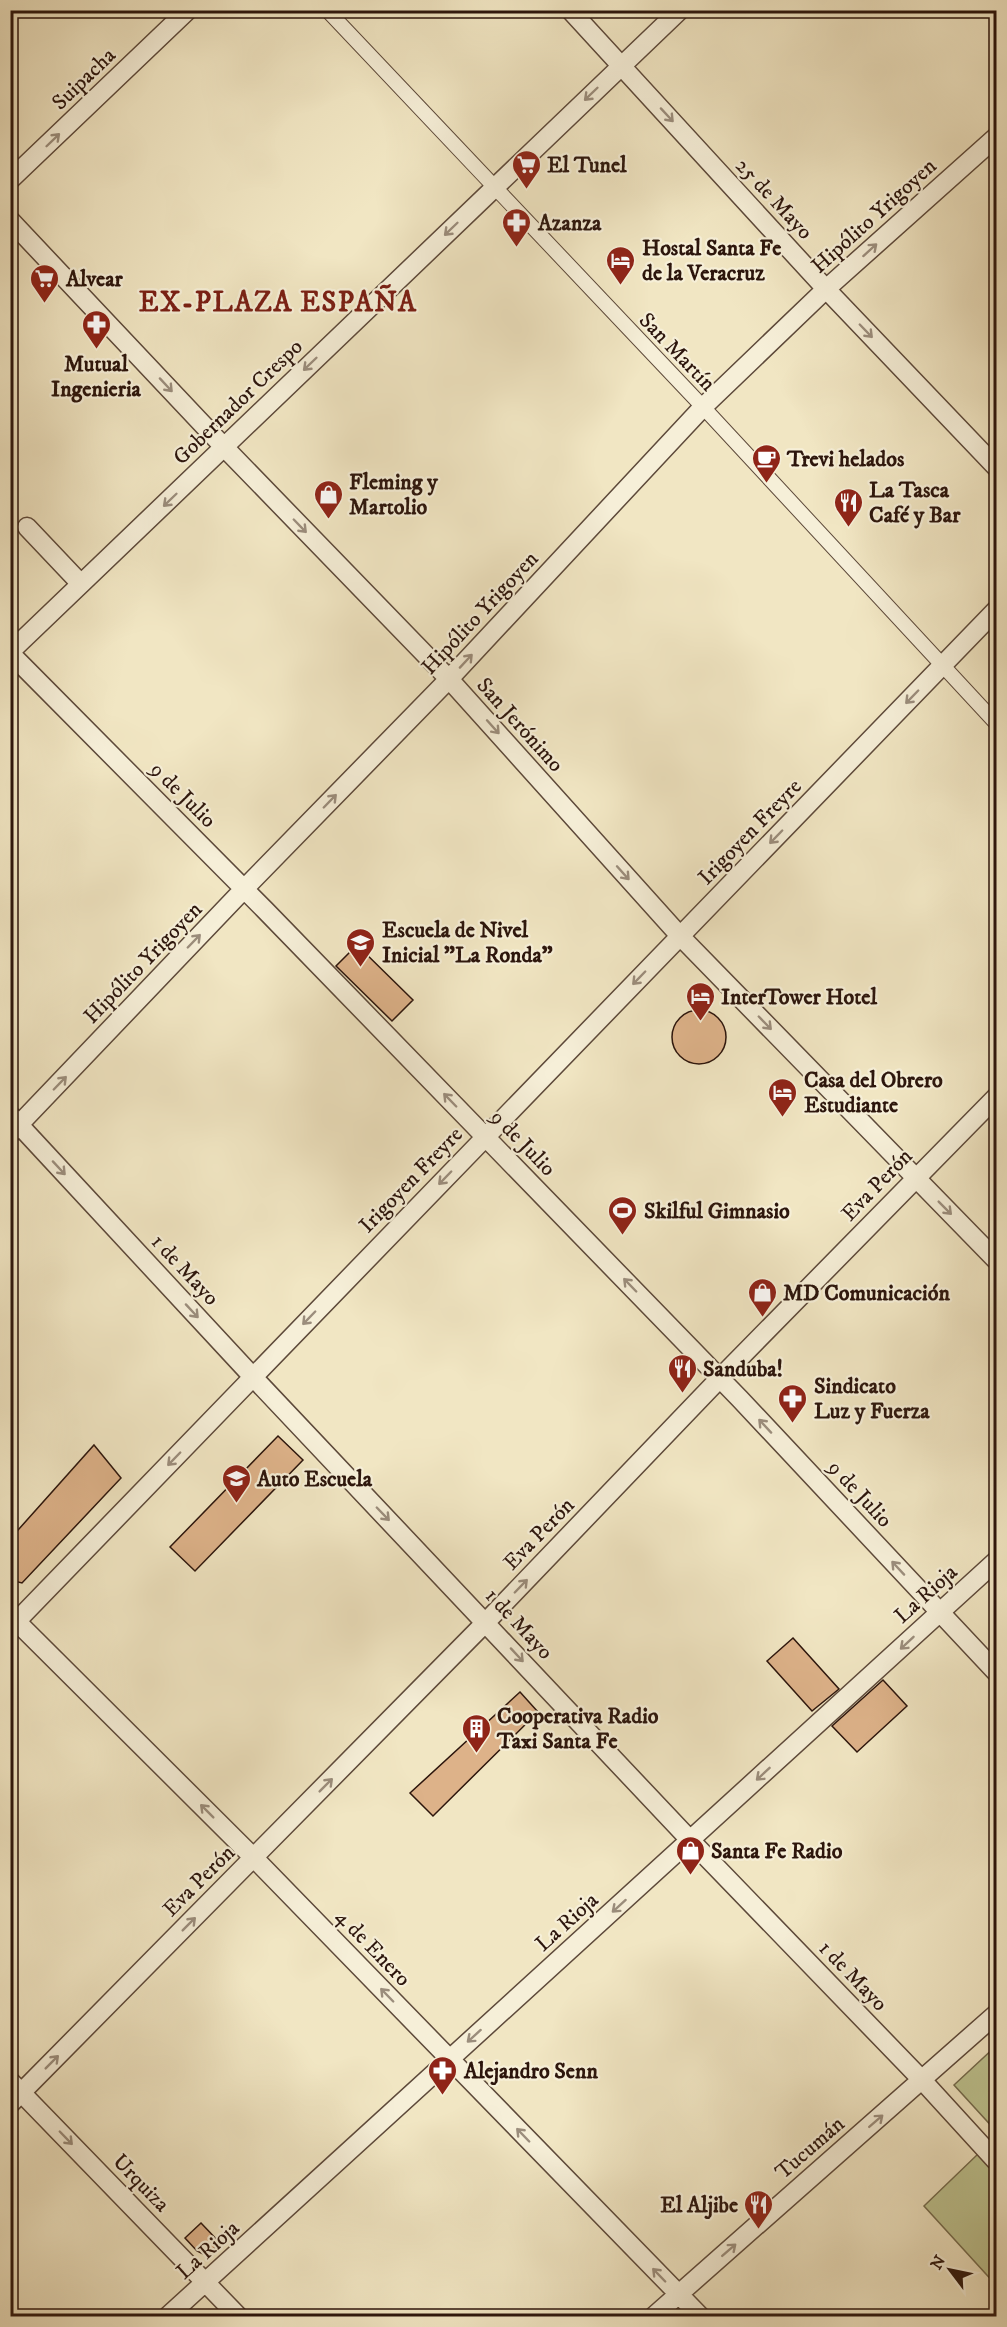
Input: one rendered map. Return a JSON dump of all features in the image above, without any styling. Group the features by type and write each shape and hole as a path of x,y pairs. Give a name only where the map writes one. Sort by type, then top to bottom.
{"street":[{"name":"Suipacha","path":"10,180 188,10"},
{"name":"San Martín","path":"327,10 703,407 996,723"},
{"name":"25 de Mayo","path":"570,10 826,289 996,467"},
{"name":"Gobernador Crespo","path":"10,652 680,10"},
{"name":"Hipólito Yrigoyen","path":"14,1125 449,679 703,407 826,289 996,137"},
{"name":"San Jerónimo","path":"10,219 224,447 449,679 680,936 996,1260"},
{"path":"27,527 81,584"},
{"name":"Irigoyen Freyre","path":"13,1622 996,610"},
{"name":"9 de Julio","path":"10,652 486,1136 720,1378 996,1672"},
{"name":"Eva Perón","path":"14,2092 254,1858 996,1096"},
{"name":"1 de Mayo","path":"14,1125 996,2160"},
{"name":"La Rioja","path":"168,2316 996,1561"},
{"name":"4 de Enero","path":"13,1622 254,1858 700,2316"},
{"name":"Tucumán","path":"654,2316 996,2014"},
{"name":"Urquiza","path":"14,2092 238,2316"}],"green space":[{"path":"996,2046 996,2131 954,2085"},
{"path":"979,2153 996,2172 996,2285 924,2206"}],"building":[{"path":"357,945 413,1000 392,1021 336,966"},
{"path":"694,1010 704,1010 714,1014 722,1022 726,1037 722,1052 714,1060 704,1064 694,1064 684,1060 676,1052 672,1042 672,1032 676,1022 684,1014"},
{"name":"Auto Escuela","path":"278,1436 303,1460 195,1571 170,1547"},
{"path":"94,1445 121,1478 22,1583 10,1580 10,1539"},
{"path":"793,1638 839,1689 812,1711 767,1661"},
{"path":"883,1680 907,1706 857,1752 832,1726"},
{"name":"Cooperativa Radio Taxi Santa Fe","path":"520,1692 538,1712 433,1816 410,1793"},
{"path":"201,2223 220,2243 211,2251 203,2254 185,2238"}],"place":[{"name":"El Tunel","path":"526,190"},
{"name":"Azanza","path":"517,248"},
{"name":"Hostal Santa Fe de la Veracruz","path":"621,286"},
{"name":"Alvear","path":"45,304"},
{"name":"Mutual Ingenieria","path":"96,350"},
{"name":"Trevi helados","path":"766,484"},
{"name":"Fleming y Martolio","path":"328,520"},
{"name":"La Tasca Café y Bar","path":"848,528"},
{"name":"Escuela de Nivel Inicial \"La Ronda\"","path":"361,968"},
{"name":"InterTower Hotel","path":"700,1022"},
{"name":"Casa del Obrero Estudiante","path":"783,1118"},
{"name":"Skilful Gimnasio","path":"623,1236"},
{"name":"MD Comunicación","path":"762,1318"},
{"name":"Sanduba!","path":"682,1394"},
{"name":"Sindicato Luz y Fuerza","path":"793,1424"},
{"name":"Auto Escuela","path":"236,1504"},
{"name":"Cooperativa Radio Taxi Santa Fe","path":"476,1754"},
{"name":"Santa Fe Radio","path":"690,1876"},
{"name":"Alejandro Senn","path":"443,2096"},
{"name":"El Aljibe","path":"759,2230"}],"district":[{"name":"EX-PLAZA ESPAÑA","path":"278,301"}]}
